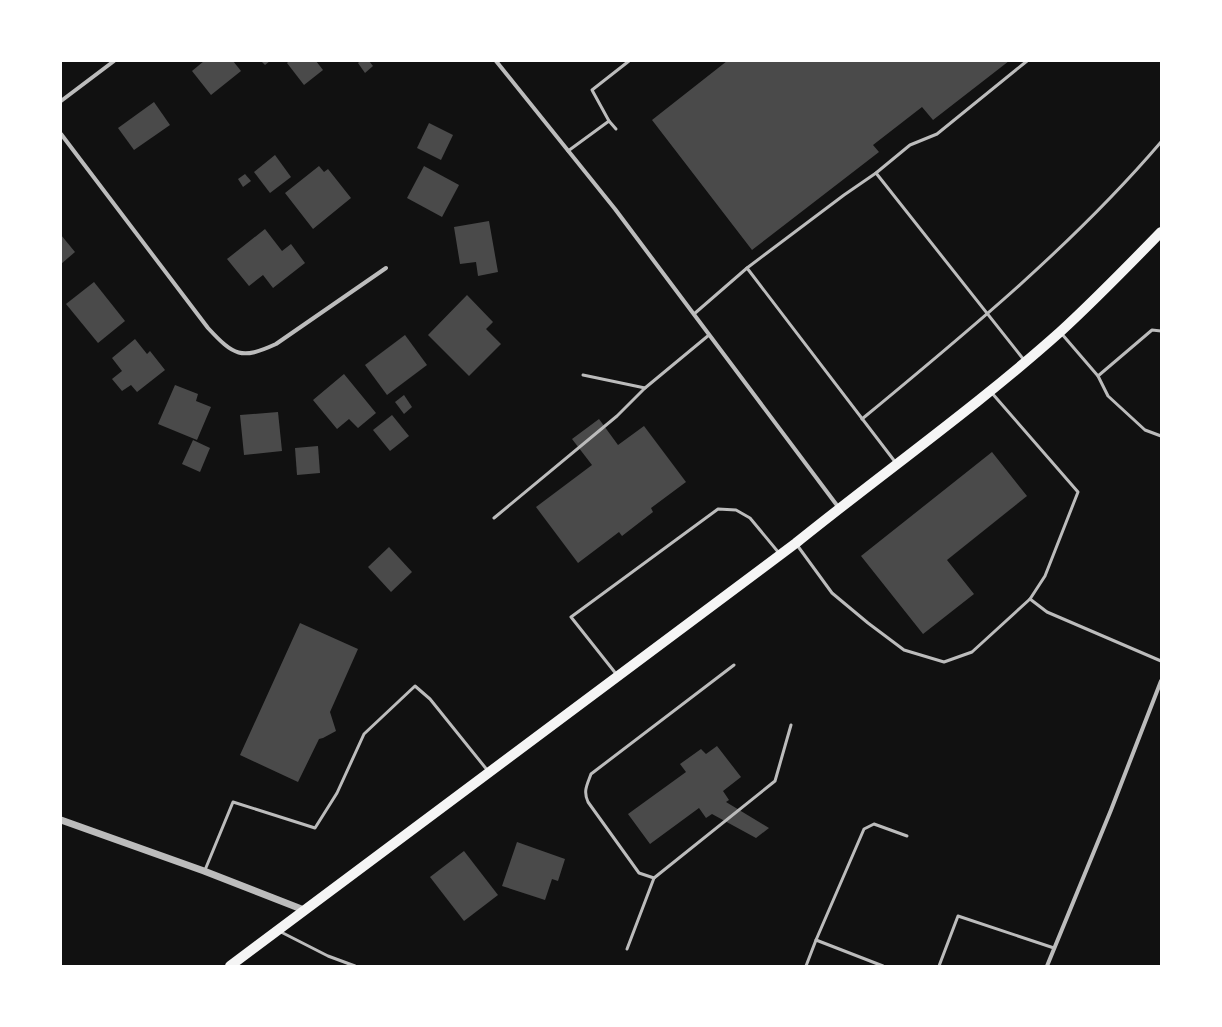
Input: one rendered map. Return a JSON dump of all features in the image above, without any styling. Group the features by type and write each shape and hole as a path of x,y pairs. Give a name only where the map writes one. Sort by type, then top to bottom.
{"main road":[{"path":"230,966 781,555 897,465 990,391 1060,332 1161,232"}],"street":[{"path":"61,101 114,61"},
{"path":"496,61 615,209 840,508"},
{"path":"61,134 208,328 224,345 239,353 258,352 276,344 386,268"},
{"path":"1047,966 1111,810 1161,681"},
{"path":"61,820 304,910"}],"lane":[{"path":"616,129 609,121 592,90 629,61"},
{"path":"694,314 747,268 844,195 876,173 910,145 937,134 1027,61"},
{"path":"568,151 609,121"},
{"path":"862,419 925,367 1042,264 1125,184 1161,142"},
{"path":"876,173 1025,362"},
{"path":"747,268 897,465"},
{"path":"1098,376 1152,330 1161,331"},
{"path":"1060,332 1098,376 1108,396 1145,430 1161,436"},
{"path":"494,518 617,416 645,388 709,335"},
{"path":"583,375 645,388"},
{"path":"796,543 832,593 868,624 904,650 944,662 972,652 1030,599 1045,576 1078,492 990,391"},
{"path":"618,677 571,617 718,509 736,510 750,518 781,555"},
{"path":"1030,599 1047,612 1161,661"},
{"path":"654,878 639,873 588,802 585,796 586,786 591,774 734,665"},
{"path":"204,872 233,802 315,828 337,793 364,734 415,686 430,699 489,772"},
{"path":"627,949 654,878 774,781 791,725"},
{"path":"806,966 864,829 874,824 907,836"},
{"path":"939,966 958,916 1054,948"},
{"path":"278,931 328,956 355,966"},
{"path":"816,940 883,966"}],"building":[{"path":"204,61 233,61 241,71 211,95 192,71"},
{"path":"261,61 270,61 265,65"},
{"path":"289,61 316,61 323,70 304,85 287,63"},
{"path":"360,61 369,61 373,66 365,73 358,63"},
{"path":"727,61 1009,61 933,120 922,107 873,145 879,152 752,250 652,120"},
{"path":"154,102 170,125 134,150 118,128"},
{"path":"429,123 453,135 441,160 417,148"},
{"path":"275,155 291,177 270,193 254,172"},
{"path":"319,166 324,172 328,169 351,198 313,229 285,193"},
{"path":"424,166 459,185 442,217 407,198"},
{"path":"245,174 251,181 243,187 238,179"},
{"path":"489,221 498,272 478,276 476,262 460,264 454,227"},
{"path":"265,229 282,251 291,244 305,263 273,288 263,275 249,286 227,259"},
{"path":"61,235 75,252 61,264"},
{"path":"94,282 125,321 98,343 66,304"},
{"path":"467,295 493,322 486,329 501,344 469,376 428,335"},
{"path":"405,335 427,365 387,395 365,365"},
{"path":"135,339 147,354 150,351 165,370 137,392 131,385 122,391 112,379 122,371 112,358"},
{"path":"344,374 376,413 358,428 349,419 337,429 313,400"},
{"path":"175,385 198,394 196,401 211,407 197,440 158,424"},
{"path":"404,395 412,407 404,414 395,402"},
{"path":"278,412 282,451 244,455 240,415"},
{"path":"392,415 409,436 390,451 373,430"},
{"path":"599,419 618,445 644,426 686,482 651,508 653,512 622,536 619,532 578,563 536,507 592,465 572,439"},
{"path":"193,440 210,448 200,472 182,464"},
{"path":"318,446 320,473 297,475 295,448"},
{"path":"992,452 1027,496 947,560 974,594 923,634 861,556"},
{"path":"389,547 412,572 391,592 368,567"},
{"path":"300,623 358,649 330,712 336,731 319,739 298,782 240,755"},
{"path":"717,746 741,777 723,791 729,800 726,802 769,828 756,838 712,814 706,818 699,808 650,844 628,814 686,772 680,764 701,749 706,754"},
{"path":"517,842 565,859 558,881 552,879 545,900 502,886"},
{"path":"464,851 498,895 464,921 430,877"}]}
